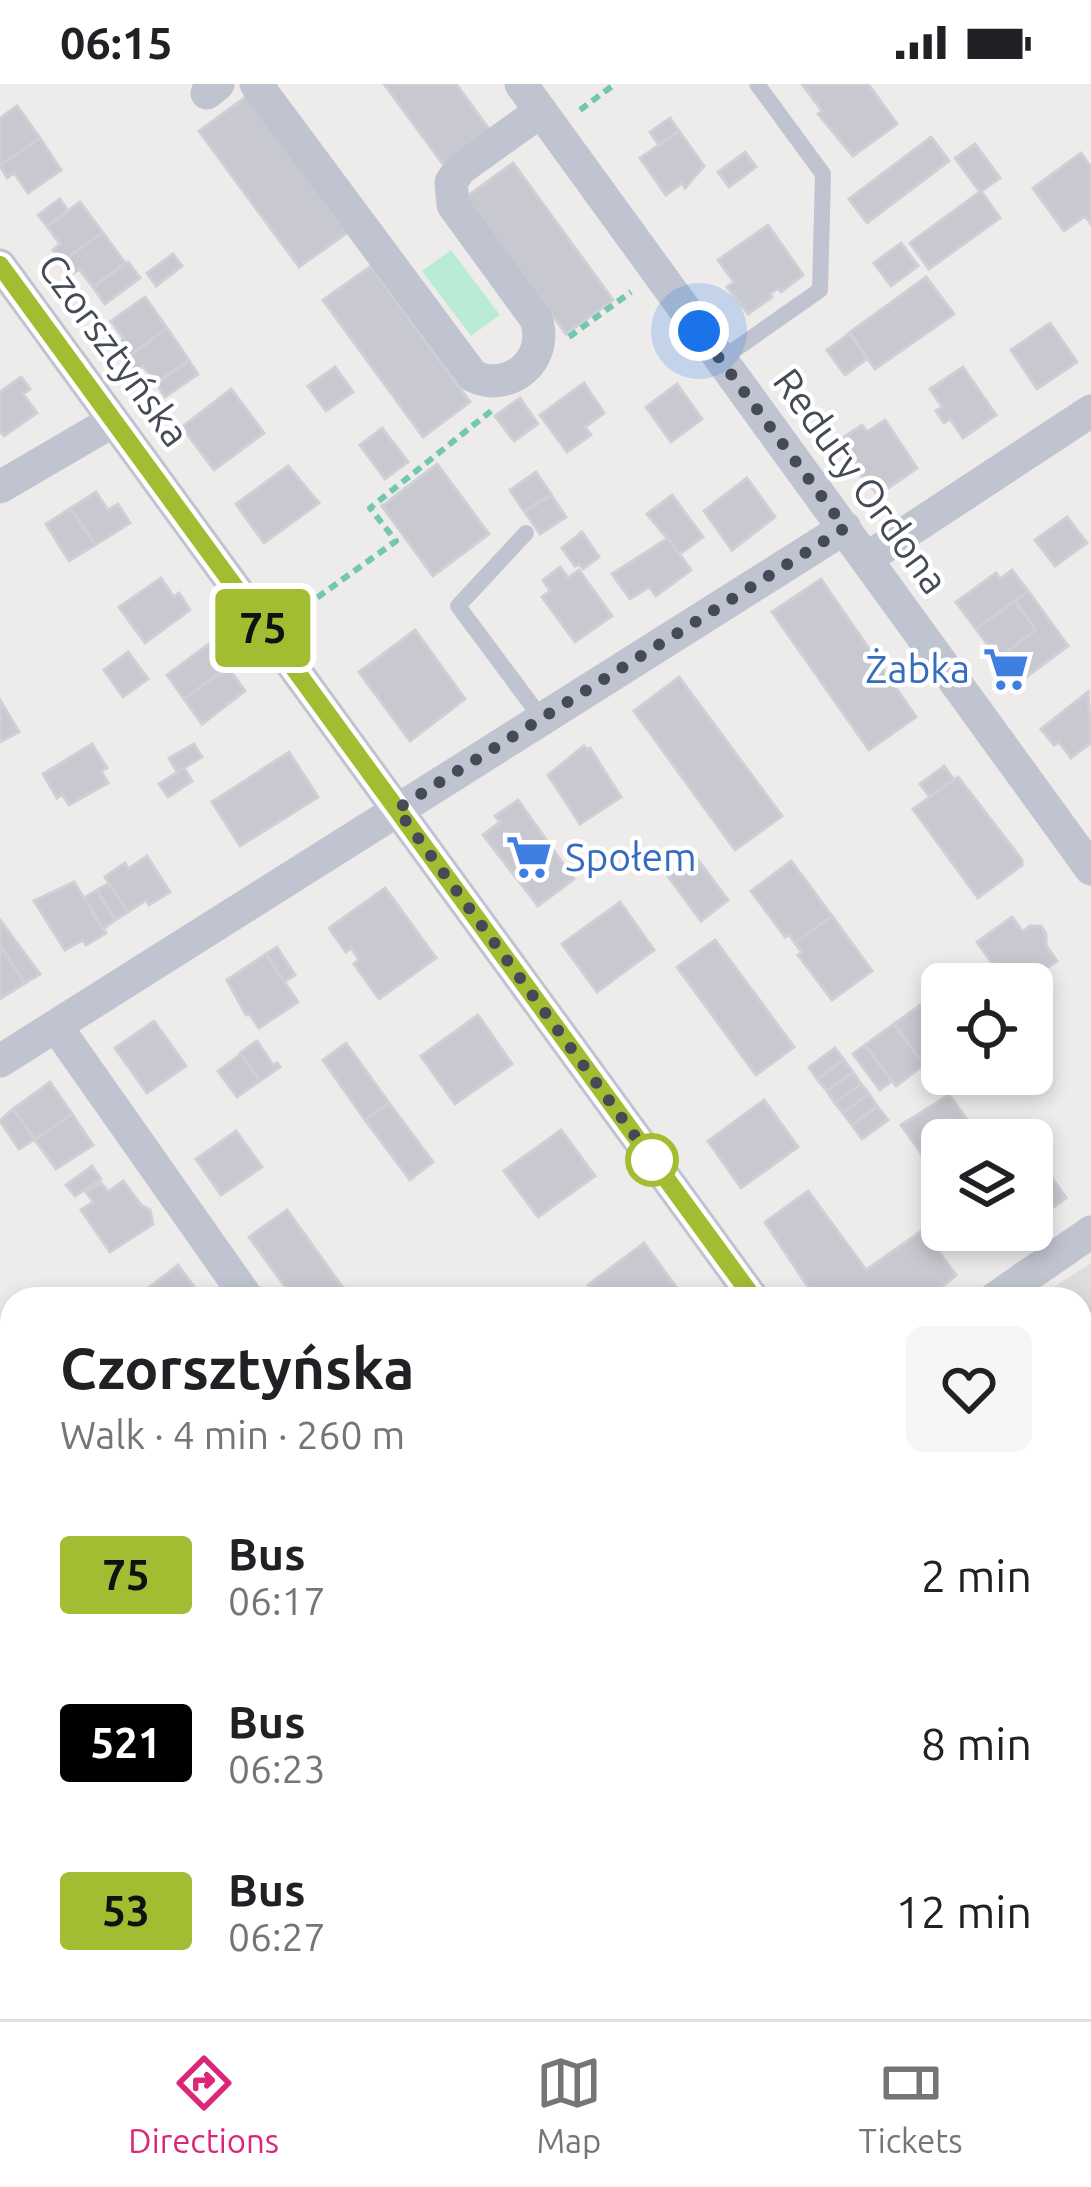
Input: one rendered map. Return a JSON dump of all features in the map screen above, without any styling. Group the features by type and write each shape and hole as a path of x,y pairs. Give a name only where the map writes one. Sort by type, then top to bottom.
{"street":[{"path":"256,84 473,376 497,382 531,362 540,349 541,334 536,320 462,220 449,193 460,169 539,108"},
{"name":"Reduty Ordona","path":"539,108 1091,868"},
{"name":"Czorsztyńska","path":"0,265 745,1287"},
{"path":"866,559 1091,411"},
{"path":"0,487 113,421"},
{"path":"0,1061 845,528"},
{"path":"56,1026 240,1287"},
{"path":"1011,1287 1091,1232"}],"lane":[{"path":"720,360 820,290 823,174 757,84"},
{"path":"526,532 458,606 542,719"}],"path":[{"path":"539,108 615,84"},
{"path":"531,362 657,273"},
{"path":"266,633 396,541 370,508 496,407 473,376"}],"shaded area":[{"path":"1091,1263 1091,1287 1054,1287"}],"green space":[{"path":"451,250 500,315 471,336 422,271"}],"building":[{"path":"384,84 456,84 489,129 442,163"},
{"path":"802,84 868,84 897,124 853,156 818,114 822,111"},
{"path":"247,96 347,233 299,267 199,131"},
{"path":"17,106 40,138 0,165 0,118"},
{"path":"670,118 679,131 659,145 650,132"},
{"path":"679,131 704,166 685,188 682,183 666,195 640,158"},
{"path":"931,137 949,161 867,223 849,199"},
{"path":"40,138 61,170 28,193 14,173 7,178 0,165"},
{"path":"975,144 1000,178 980,192 955,158"},
{"path":"745,152 756,167 729,187 718,172"},
{"path":"1081,153 1091,167 1091,224 1085,216 1064,231 1033,188"},
{"path":"513,163 613,300 566,334 466,197"},
{"path":"981,191 1000,218 929,269 910,243"},
{"path":"60,199 68,211 47,226 38,215"},
{"path":"80,202 103,233 62,261 53,250 60,244 47,226"},
{"path":"768,225 803,275 781,292 778,288 748,314 727,287 734,282 718,260"},
{"path":"103,233 125,263 93,287 79,269 72,274 62,261"},
{"path":"901,243 918,266 891,286 874,263"},
{"path":"173,254 182,266 156,286 147,273"},
{"path":"128,262 140,278 105,304 93,287"},
{"path":"371,266 470,402 423,437 323,300"},
{"path":"926,277 954,314 875,369 849,333"},
{"path":"145,297 167,328 127,358 117,344 124,339 111,321"},
{"path":"1050,323 1077,362 1037,389 1011,350"},
{"path":"167,328 189,360 156,383 143,366 136,371 127,358"},
{"path":"850,333 868,358 845,375 827,350"},
{"path":"189,361 198,374 165,397 156,383"},
{"path":"335,367 353,392 326,411 308,386"},
{"path":"963,367 996,415 963,438 950,419 944,423 936,411 942,407 930,389"},
{"path":"21,377 30,389 23,394 37,413 4,436 0,392"},
{"path":"584,383 604,413 585,427 591,435 567,452 540,415"},
{"path":"677,384 702,419 671,442 646,407"},
{"path":"231,389 264,433 214,470 182,427"},
{"path":"520,398 538,424 514,441 495,416"},
{"path":"885,420 917,468 878,495 854,467 858,465 841,439 862,425 867,432"},
{"path":"382,428 408,462 385,479 360,445"},
{"path":"437,464 489,534 433,576 382,506"},
{"path":"288,466 319,503 264,543 236,504"},
{"path":"536,472 551,494 524,511 510,490"},
{"path":"747,478 775,517 732,550 704,511"},
{"path":"96,492 108,510 118,504 130,523 95,545 71,508"},
{"path":"551,495 566,517 540,534 525,512"},
{"path":"672,495 703,537 680,554 647,514"},
{"path":"71,508 95,545 69,561 46,524"},
{"path":"1067,517 1087,543 1055,566 1035,540"},
{"path":"582,532 599,557 583,569 562,548"},
{"path":"668,538 691,570 656,596 649,587 630,599 612,574"},
{"path":"560,567 568,578 579,570 612,616 575,642 542,597 550,591 543,580"},
{"path":"1012,570 1028,591 976,629 956,602 996,573 1000,579"},
{"path":"161,578 190,610 145,643 119,607"},
{"path":"821,579 916,717 869,750 772,612"},
{"path":"1028,591 1068,646 1017,684 998,658 1036,630 1015,601"},
{"path":"1015,601 1036,630 998,658 976,629"},
{"path":"415,630 465,699 410,741 359,672"},
{"path":"210,643 228,667 184,699 167,675"},
{"path":"128,652 148,679 123,697 104,670"},
{"path":"228,667 245,691 202,724 184,699"},
{"path":"679,677 782,816 735,850 634,711"},
{"path":"1088,692 1091,743 1071,758 1041,729"},
{"path":"0,700 19,732 0,742"},
{"path":"92,744 107,768 101,771 108,783 69,805 62,794 57,798 43,774"},
{"path":"194,744 202,757 177,772 169,758"},
{"path":"584,746 590,748 621,797 580,824 548,775"},
{"path":"289,752 318,797 240,846 212,802"},
{"path":"944,766 954,780 930,797 920,784"},
{"path":"184,768 192,781 168,797 159,784"},
{"path":"958,777 1022,860 1022,865 978,898 913,809"},
{"name":"Społem","path":"518,800 574,879 538,906 483,835 500,822 495,816"},
{"path":"692,852 728,900 701,921 665,872"},
{"path":"147,856 170,892 128,912 105,877"},
{"path":"791,861 832,916 795,943 789,934 785,937 751,891"},
{"path":"74,882 106,933 65,950 34,901"},
{"path":"109,883 128,912 115,920 97,890"},
{"path":"385,888 436,958 379,999 354,964 359,960 351,948 346,952 329,928"},
{"path":"97,890 115,920 103,929 84,898"},
{"path":"620,902 654,950 597,992 562,944"},
{"path":"832,916 872,971 832,1000 798,955 802,952 795,943"},
{"path":"1012,917 1023,932 1041,926 1057,961 992,963 977,942"},
{"path":"0,920 40,974 25,983 0,945"},
{"path":"715,940 794,1047 756,1075 677,967"},
{"path":"0,945 25,983 0,999"},
{"path":"277,947 295,975 284,982 266,954"},
{"path":"266,954 298,1002 259,1028 246,1015 227,980"},
{"path":"921,1004 921,1061 894,1024"},
{"path":"478,1015 512,1064 455,1104 421,1056"},
{"path":"154,1021 186,1066 147,1093 115,1048"},
{"path":"894,1024 921,1067 896,1086 865,1045"},
{"path":"257,1041 273,1065 280,1067 260,1081 240,1053"},
{"path":"346,1043 389,1103 365,1120 323,1060"},
{"path":"865,1045 892,1081 880,1090 853,1054"},
{"path":"835,1048 844,1060 817,1079 809,1067"},
{"path":"241,1054 260,1081 237,1097 218,1071"},
{"path":"844,1060 853,1072 827,1091 817,1079"},
{"path":"853,1072 861,1084 835,1103 827,1091"},
{"path":"50,1082 72,1114 35,1140 13,1109"},
{"path":"861,1084 869,1094 843,1113 835,1103"},
{"path":"869,1094 877,1106 852,1125 843,1113"},
{"path":"949,1095 967,1119 921,1119 921,1153 901,1125"},
{"path":"764,1100 798,1147 741,1188 708,1141"},
{"path":"389,1103 433,1162 410,1180 365,1120"},
{"path":"877,1106 888,1120 862,1139 852,1125"},
{"path":"13,1109 35,1139 19,1149 0,1121"},
{"path":"72,1114 93,1145 56,1169 35,1140"},
{"path":"561,1130 595,1176 538,1217 504,1171"},
{"path":"236,1131 262,1167 221,1195 196,1159"},
{"path":"92,1166 101,1179 75,1196 66,1185"},
{"path":"1053,1179 1066,1198 1053,1206"},
{"path":"123,1181 150,1210 153,1224 110,1252 81,1210 93,1202 86,1192 101,1183 108,1192"},
{"path":"808,1191 866,1270 921,1231 921,1251 938,1251 956,1275 942,1287 808,1287 765,1222"},
{"path":"287,1210 342,1287 285,1287 249,1237"},
{"path":"644,1243 676,1287 590,1287"},
{"path":"178,1265 194,1287 150,1287"}],"bus line":[{"name":"75","path":"0,265 745,1287"}],"place":[{"name":"Żabka","path":"1006,669"},
{"name":"Społem","path":"529,857"}],"route":[{"path":"652,1160 656,1165 397,809 845,528 699,331"}]}
